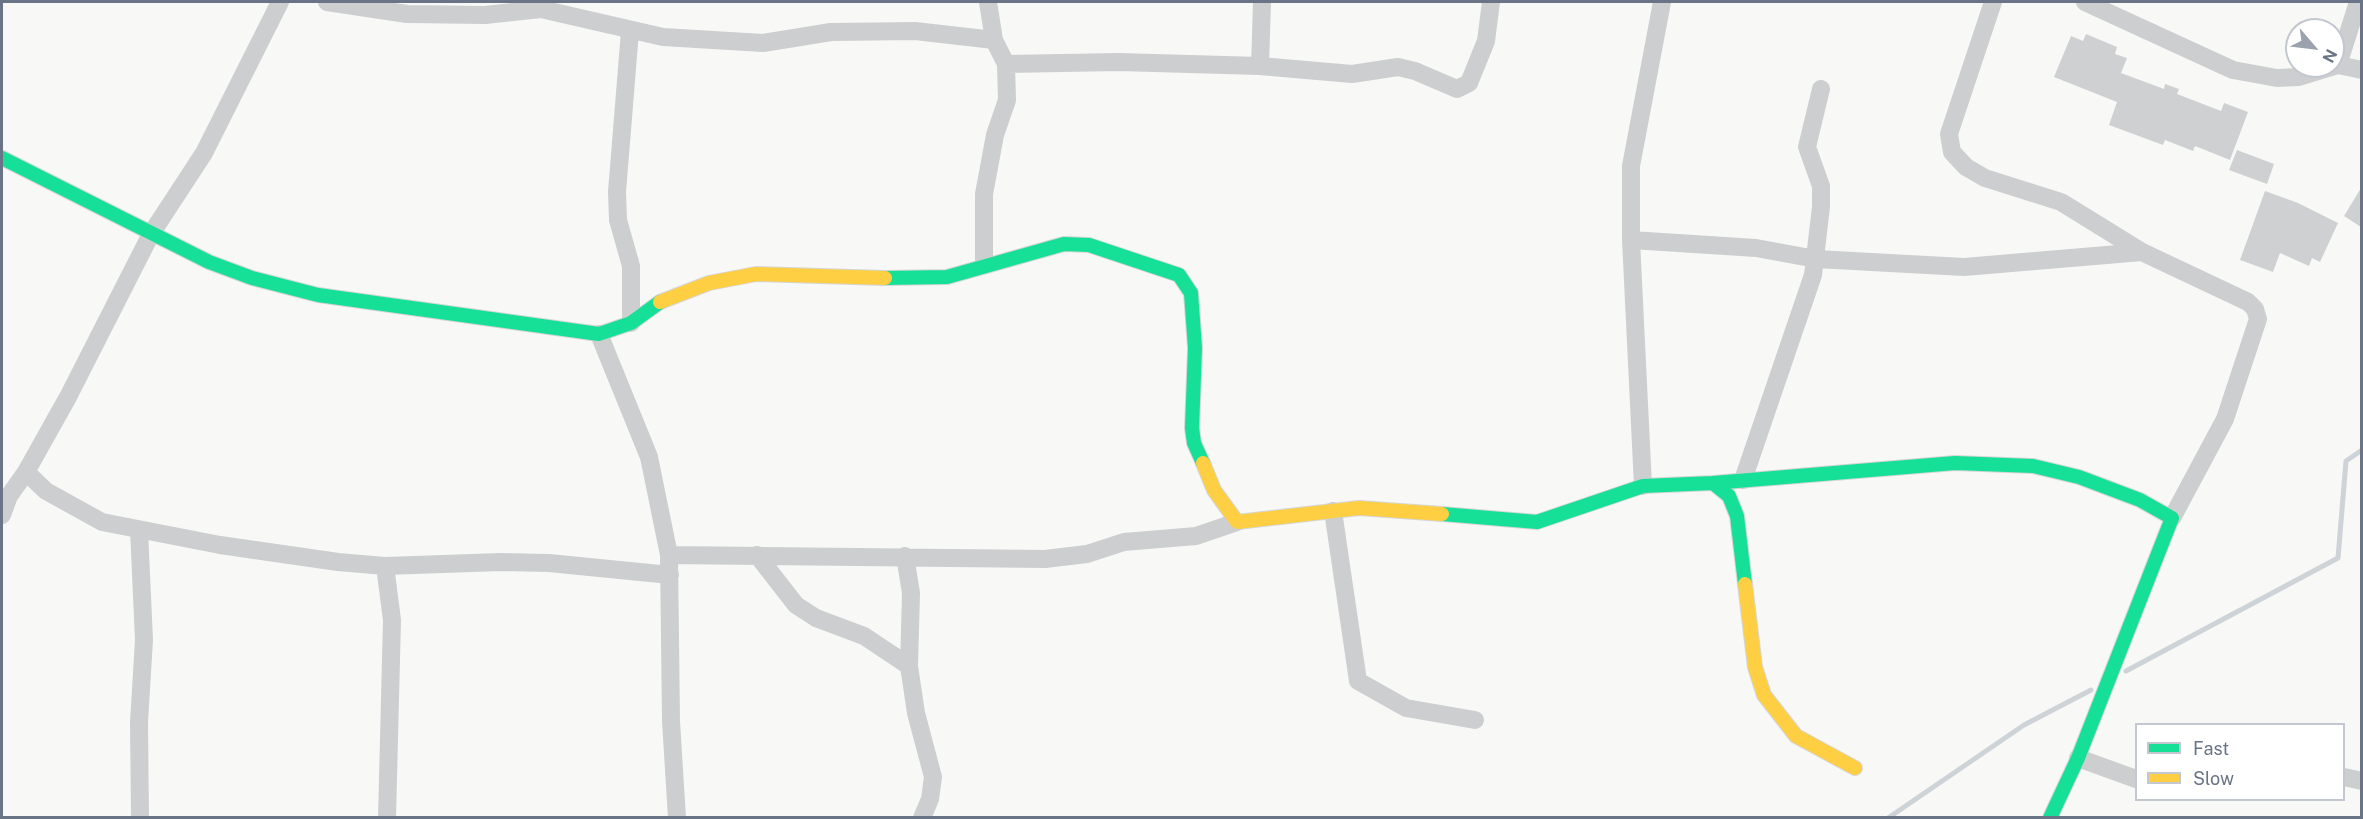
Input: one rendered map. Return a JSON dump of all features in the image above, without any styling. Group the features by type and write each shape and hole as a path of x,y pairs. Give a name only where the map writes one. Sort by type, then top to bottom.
{"street":[{"path":"2,515 5,494 26,472 68,398 151,234 204,153 280,2"},
{"path":"327,2 407,15 485,15 541,9 663,37 763,43 831,32 915,31 994,40"},
{"path":"984,265 984,194 995,135 1007,100 1006,64 994,40 988,2"},
{"path":"1260,66 1262,2"},
{"path":"1006,64 1119,62 1260,66 1352,74 1406,67 1458,89 1464,87 1486,41 1491,2"},
{"path":"1643,486 1631,240 1631,166 1662,2"},
{"path":"1993,2 1949,134 1953,152 1966,167 1985,178 2061,202 2142,252 2248,302 2255,309 2258,319 2225,419 2172,518 2078,758 2050,818"},
{"path":"2085,2 2233,70 2285,78"},
{"path":"2345,43 2358,2"},
{"path":"630,31 617,192 618,219 631,267 631,323"},
{"path":"2345,67 2361,70"},
{"path":"1743,480 1807,297 1816,259 1821,186 1807,147 1821,89"},
{"path":"2,158 209,262 252,278 318,295 599,334 631,323 654,304 709,283 733,277 756,274 866,278 947,277 1064,244 1089,245 1179,275 1186,282 1191,293 1196,348 1192,428 1194,443 1214,490 1237,522"},
{"path":"1631,240 1756,248 1816,259 1964,267 2142,252"},
{"path":"599,334 649,456 669,555 671,721 677,818"},
{"path":"669,555 1046,559 1087,554 1125,542 1196,536 1237,522 1359,508 1537,522 1643,486 1713,483 1955,464 2033,466 2079,477 2140,500 2172,518"},
{"path":"26,472 46,491 70,507 102,522 338,562 385,566 530,563 670,575"},
{"path":"1713,483 1729,496 1737,516 1755,667 1764,695 1796,736 1855,768"},
{"path":"1333,512 1358,681 1406,708 1475,720"},
{"path":"139,530 144,640 139,722 140,818"},
{"path":"757,555 796,605 816,618 864,636 909,666"},
{"path":"905,556 911,593 909,666 916,713 933,777 930,799 922,818"},
{"path":"385,566 392,620 387,818"},
{"path":"2078,758 2135,779"},
{"path":"2345,777 2361,781"}],"building":[{"path":"2086,34 2117,47 2115,54 2127,58 2121,73 2164,89 2165,84 2179,89 2177,94 2221,111 2224,103 2248,112 2230,160 2195,146 2193,151 2165,140 2163,145 2109,125 2117,102 2054,77 2071,36 2083,41"},
{"path":"2237,150 2274,164 2267,184 2229,170"},
{"path":"2361,188 2361,227 2344,216"},
{"path":"2265,191 2298,203 2338,223 2320,262 2312,258 2309,266 2280,253 2273,272 2240,260"}],"waterway":[{"path":"2126,671 2338,558 2346,461 2362,450"},
{"path":"1888,818 2024,725 2091,690"}],"traffic: fast":[{"path":"2,158 209,262 252,278 318,295 599,334 631,323 660,302"},
{"path":"885,278 947,277 1064,244 1089,245 1179,275 1191,293 1195,348 1192,428 1194,443 1203,463"},
{"path":"1713,483 1955,463 2033,466 2079,477 2140,500 2172,518 2078,758 2050,818"},
{"path":"1442,514 1537,522 1643,486 1713,483 1729,496 1737,516 1745,584"}],"traffic: slow":[{"path":"660,302 709,283 756,274 885,278"},
{"path":"1203,463 1214,490 1237,522 1359,508 1442,514"},
{"path":"1745,584 1755,667 1764,695 1796,736 1855,768"}]}
